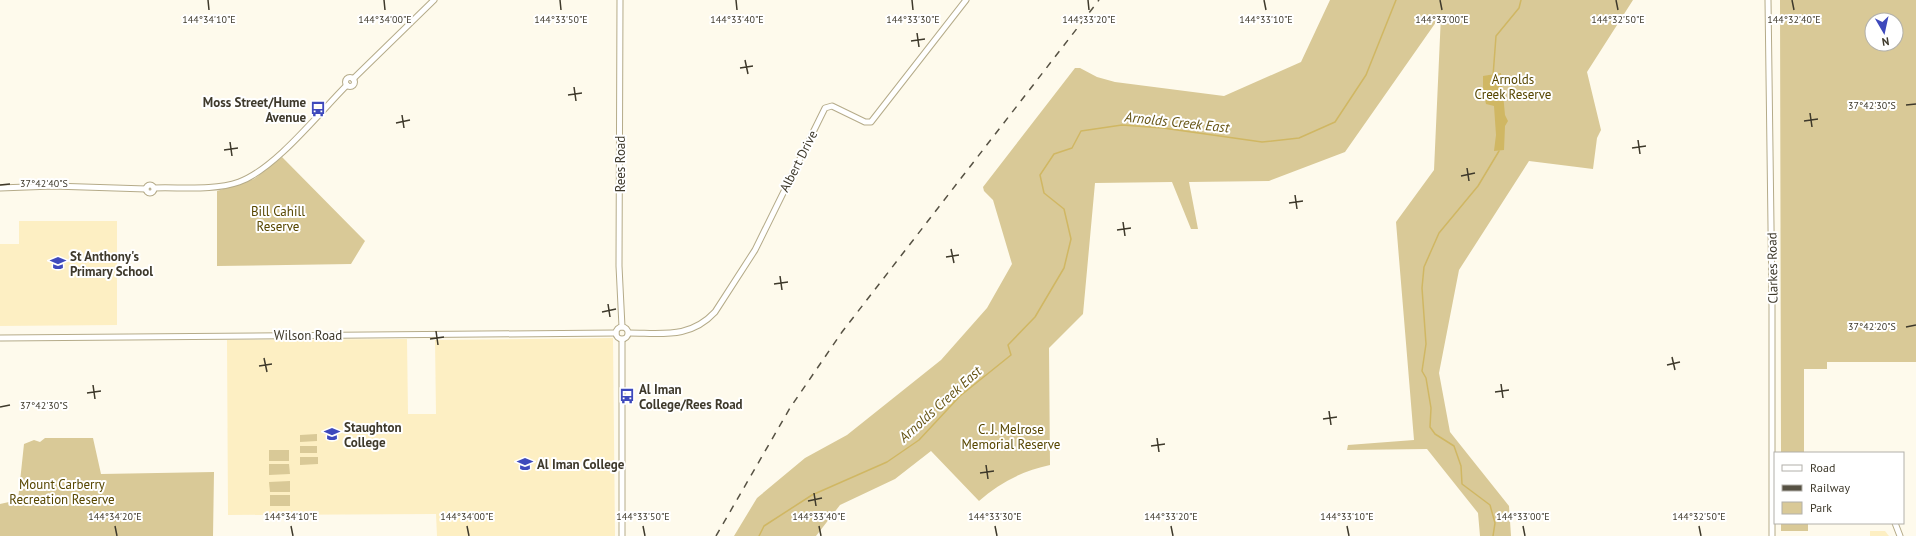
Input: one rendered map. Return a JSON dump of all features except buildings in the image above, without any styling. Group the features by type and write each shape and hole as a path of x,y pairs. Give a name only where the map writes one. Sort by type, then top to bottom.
{"street":[{"path":"0,188 53,186 146,189 150,185 154,188 214,186 238,182 252,176 264,168 282,152 347,85 347,79 353,79 434,0"},
{"name":"Rees Road","path":"620,0 619,266 622,327"},
{"name":"Albert Drive","path":"628,333 678,333 688,331 707,320 715,312 754,250 825,108 832,106 865,122 872,122 966,0"},
{"name":"Clarkes Road","path":"1768,0 1772,301 1772,536"},
{"path":"622,327 627,329 628,333 626,338 622,340 617,337 616,333 618,328 622,327"},
{"name":"Wilson Road","path":"0,338 616,333"},
{"path":"622,340 622,536"},
{"path":"1895,524 1900,536"}],"shaded area":[{"path":"1501,73 1505,115 1508,121 1505,126 1504,150 1494,151 1496,135 1494,106 1486,104 1483,90 1483,76"},
{"name":"St Anthony's Primary School","path":"19,221 117,221 117,325 0,326 0,244 19,244"},
{"path":"613,338 615,536 437,536 436,514 228,515 227,340 407,339 408,414 436,414 435,340"},
{"path":"1870,531 1885,531 1889,536 1870,536"}],"green space":[{"name":"Arnolds Creek Reserve","path":"1330,0 1633,0 1587,72 1601,130 1597,138 1593,169 1529,161 1459,270 1439,373 1450,432 1509,506 1511,536 1480,536 1478,513 1427,449 1347,450 1348,445 1414,440 1396,222 1434,170 1441,15 1345,152 1269,181 1189,182 1198,229 1191,229 1172,182 1095,183 1083,314 1049,348 1050,465 1012,478 979,501 931,451 895,479 840,505 816,536 734,536 757,498 805,458 847,435 941,360 987,308 1012,264 993,200 984,191 983,187 1075,68 1080,68 1097,77 1115,82 1224,96 1301,62"},
{"path":"1780,0 1916,0 1916,362 1827,362 1827,369 1804,369 1804,452 1781,452"},
{"name":"Bill Cahill Reserve","path":"282,157 365,241 351,264 217,266 217,191 254,179"},
{"path":"317,434 317,441 300,442 300,435"},
{"name":"Mount Carberry Recreation Reserve","path":"45,438 93,438 101,474 214,472 213,536 0,536 0,504 18,500 24,444 34,440 40,442"},
{"path":"300,446 317,446 317,453 300,453"},
{"path":"269,450 289,450 289,461 269,461"},
{"path":"300,457 318,457 318,464 300,465"},
{"path":"269,464 289,464 290,474 269,475"},
{"path":"290,481 290,492 270,492 269,482"},
{"path":"270,495 290,495 290,506 270,506"},
{"path":"1781,524 1808,524 1808,531 1781,531"}],"waterway":[{"name":"Arnolds Creek East","path":"759,536 764,526 812,495 887,462 919,440 960,396 1011,355 1008,345 1035,317 1064,268 1071,239 1064,209 1044,193 1040,175 1054,154 1072,148 1081,131 1122,125 1163,128 1262,142 1299,138 1335,122 1366,75 1396,0"},
{"path":"1493,76 1496,36 1519,8 1521,0"},
{"path":"1493,536 1495,523 1490,505 1462,484 1461,466 1454,446 1435,434 1430,427 1431,408 1426,378 1422,371 1426,344 1422,288 1424,267 1439,233 1478,186 1499,151"}],"railway":[{"path":"716,536 790,408 842,332 1099,0"}],"place":[{"name":"Moss Street/Hume Avenue","path":"318,109"},
{"name":"St Anthony's Primary School","path":"58,263"},
{"name":"Al Iman College/Rees Road","path":"627,396"},
{"name":"Staughton College","path":"332,434"},
{"name":"Al Iman College","path":"525,464"}],"park label":[{"name":"C. J. Melrose Memorial Reserve","path":"1011,436"}]}
